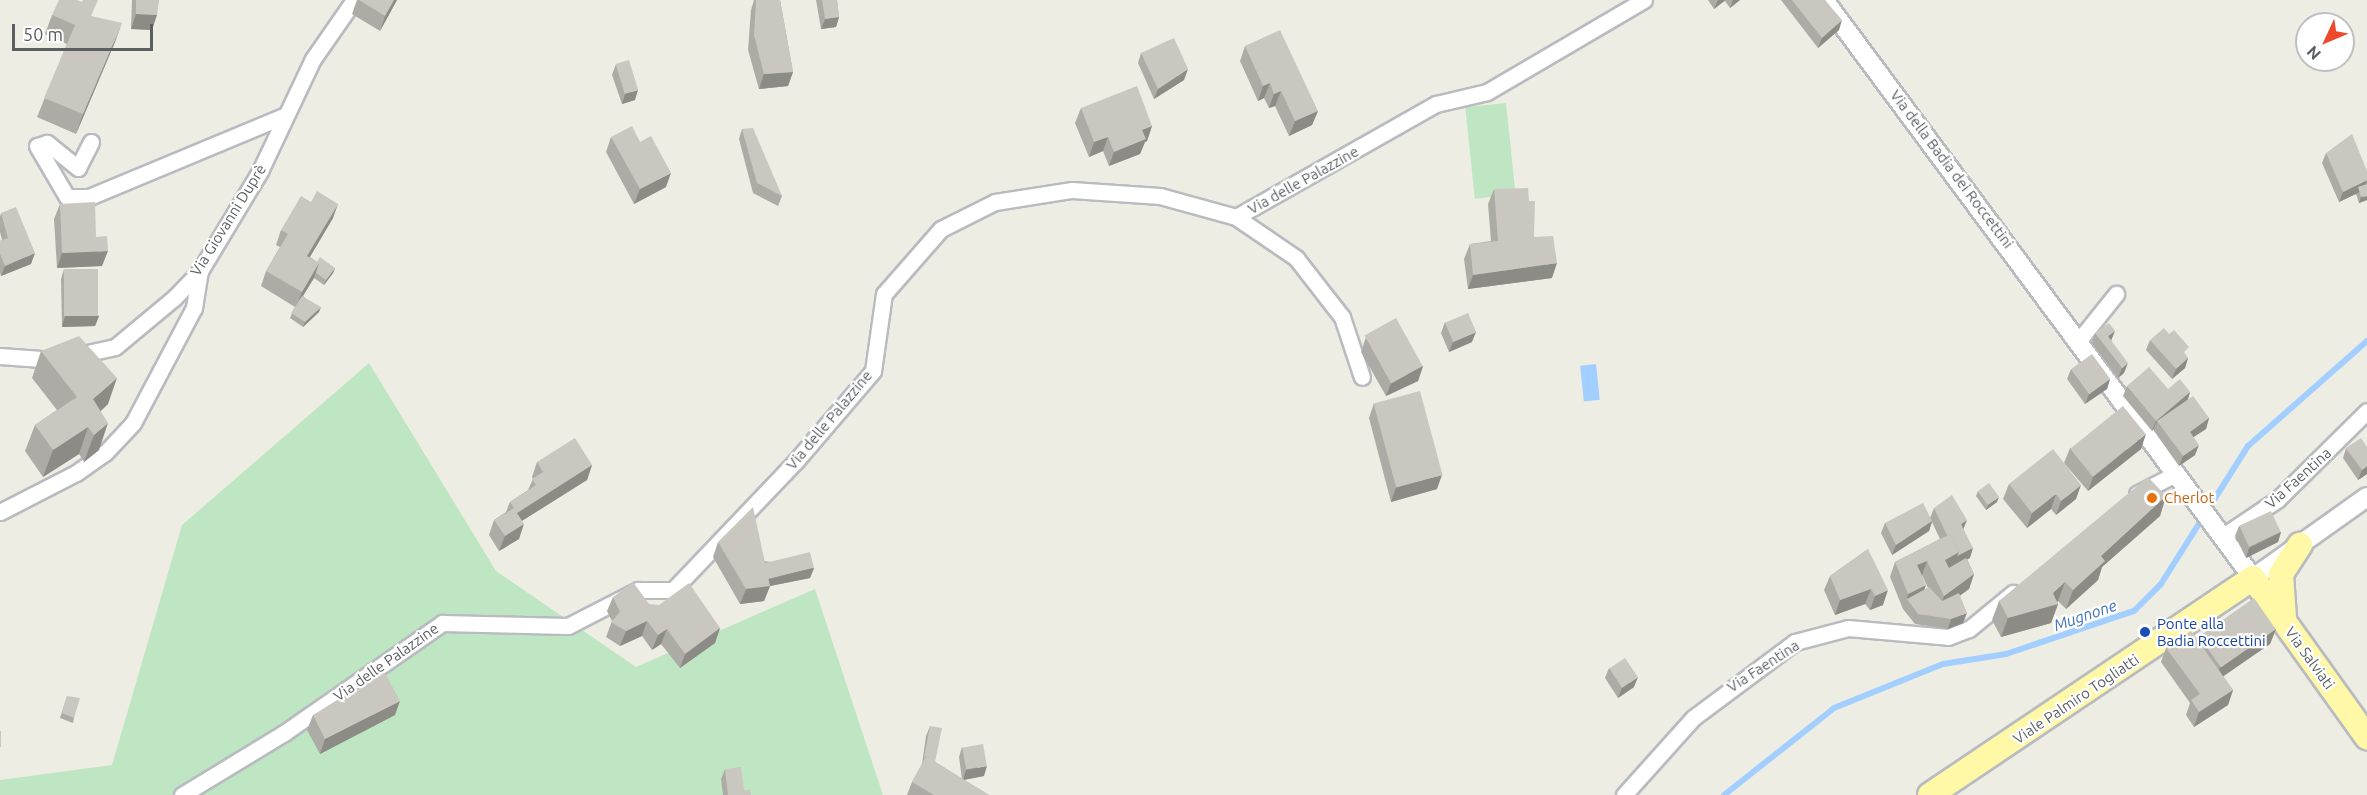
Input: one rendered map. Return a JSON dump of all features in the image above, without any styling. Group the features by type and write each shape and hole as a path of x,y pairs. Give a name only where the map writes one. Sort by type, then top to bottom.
{"main road":[{"path":"2287,626 2279,584 2286,561 2300,545"},
{"name":"Via Salviati","path":"2253,578 2367,737"},
{"name":"Viale Palmiro Togliatti","path":"1930,795 2253,578"}],"street":[{"name":"Via Giovanni Duprè","path":"0,356 55,360 115,347 200,272 260,171 313,59 354,0"},
{"name":"Via delle Palazzine","path":"182,795 284,733 442,623 568,626 638,590 673,590 795,462 873,371 884,294 941,229 995,202 1072,190 1160,196 1236,217 1436,104 1487,92 1644,0"},
{"name":"Via della Badia dei Roccettini","path":"1824,0 2080,339 2221,533"},
{"path":"91,142 78,168 47,142 38,146 67,197 89,197 286,115"},
{"path":"1236,217 1296,258 1336,308 1362,377"},
{"path":"0,512 76,473 105,453 133,423 194,308 200,272"},
{"path":"2080,339 2116,294"},
{"name":"Via Faentina","path":"2221,533 2278,499 2367,411"},
{"path":"2127,501 2179,476"},
{"name":"Viale Palmiro Togliatti","path":"2253,578 2367,497"},
{"path":"2221,533 2253,578"},
{"name":"Via Faentina","path":"1624,795 1693,718 1795,642 1848,628 1948,638 1970,629 2031,579"}],"green space":[{"path":"1506,103 1516,194 1475,199 1465,107"},
{"path":"369,363 496,571 636,667 815,589 883,795 0,795 0,780 112,765 182,525"}],"water":[{"path":"1596,364 1600,400 1584,401 1580,366"}],"building":[{"path":"59,0 82,2 83,0 98,0 91,16 122,23 83,114 44,98 75,25 52,15"},
{"path":"136,0 159,0 157,15 136,14"},
{"path":"359,0 394,0 385,16"},
{"path":"756,0 780,0 793,72 764,74 754,35"},
{"path":"822,0 837,0 839,17 825,19"},
{"path":"1792,0 1825,0 1842,20 1822,38"},
{"path":"1280,30 1318,111 1295,121 1281,91 1274,94 1270,83 1263,86 1245,46"},
{"path":"1174,38 1188,69 1158,89 1141,53"},
{"path":"629,60 638,90 625,94 616,64"},
{"path":"1137,86 1152,126 1142,130 1146,139 1114,152 1108,137 1094,142 1081,108"},
{"path":"632,126 640,142 651,136 671,173 640,189 611,137"},
{"path":"753,128 782,196 757,183 742,129"},
{"path":"2352,134 2367,171 2367,180 2343,192 2326,153"},
{"path":"2367,184 2367,196 2361,197 2358,187"},
{"path":"1528,188 1529,201 1535,201 1534,237 1553,236 1557,263 1473,275 1470,244 1498,241 1494,189"},
{"path":"317,191 338,204 307,256 319,263 302,292 266,271 288,234 281,230 301,196 311,202"},
{"path":"95,202 96,237 107,236 108,251 62,253 60,204"},
{"path":"16,207 35,253 5,266 0,254 0,241 8,238 1,213"},
{"path":"320,257 335,268 326,280 316,273"},
{"path":"64,269 98,269 98,316 64,316"},
{"path":"302,296 321,307 305,322 291,313"},
{"path":"1468,313 1476,332 1453,342 1445,323"},
{"path":"1396,318 1423,366 1391,384 1365,335"},
{"path":"2109,323 2115,331 2108,336 2128,363 2122,368 2095,333"},
{"path":"2164,328 2169,334 2174,330 2189,347 2184,352 2188,358 2176,369 2150,340"},
{"path":"79,336 117,378 93,399 108,423 94,435 88,427 53,450 35,425 77,397 41,351"},
{"path":"2092,354 2110,379 2089,394 2071,369"},
{"path":"2149,367 2168,389 2180,379 2190,392 2156,421 2127,386"},
{"path":"1420,391 1443,475 1396,487 1374,403"},
{"path":"2193,396 2209,418 2190,432 2199,445 2183,456 2157,421"},
{"path":"2123,406 2146,434 2093,477 2070,449"},
{"path":"575,438 592,465 517,513 524,524 505,536 494,520 514,508 510,502 536,485 532,479 543,472 537,462"},
{"path":"2361,438 2367,447 2367,466 2362,470 2346,448"},
{"path":"2053,449 2081,485 2061,501 2056,494 2032,513 2009,484"},
{"path":"2148,477 2166,496 2101,556 2105,561 2073,590 2065,582 2053,593 2058,604 2008,618 1999,601"},
{"path":"1989,483 1999,497 1988,505 1978,491"},
{"path":"1952,495 1967,520 1961,524 1973,548 1957,556 1959,552 1950,534 1947,535 1934,508"},
{"path":"1923,503 1932,521 1896,545 1885,523"},
{"path":"753,507 770,586 746,589 718,542"},
{"path":"2271,511 2281,532 2249,547 2239,526"},
{"path":"1950,534 1959,552 1945,560 1949,568 1966,558 1974,574 1944,596 1927,561 1917,565 1926,585 1908,594 1895,562"},
{"path":"1868,549 1888,590 1875,596 1871,589 1840,600 1830,576"},
{"path":"810,552 814,568 768,579 764,563"},
{"path":"633,582 649,604 659,605 689,583 720,628 685,654 667,629 658,635 647,621 626,631 611,622 620,612 613,597"},
{"path":"1929,587 1942,601 1959,593 1967,613 1951,619 1918,614 1907,599"},
{"path":"2254,598 2276,629 2221,668 2199,636"},
{"path":"2191,631 2233,690 2199,712 2191,700 2200,694 2166,648"},
{"path":"1625,658 1638,677 1622,688 1609,669"},
{"path":"384,671 400,701 325,739 313,715"},
{"path":"67,696 80,698 74,718 62,713"},
{"path":"930,726 942,728 935,762 926,756 924,758"},
{"path":"983,744 987,766 966,769 962,748"},
{"path":"926,756 989,795 934,795 912,782"},
{"path":"741,767 744,790 750,790 751,795 728,795 725,769"}],"waterway":[{"name":"Mugnone","path":"1724,795 1834,708 1943,664 2006,654 2134,611 2161,584 2248,446 2367,341"}],"place":[{"name":"Cherlot","path":"2152,498"},
{"name":"Ponte alla Badia Roccettini","path":"2145,632"}]}
